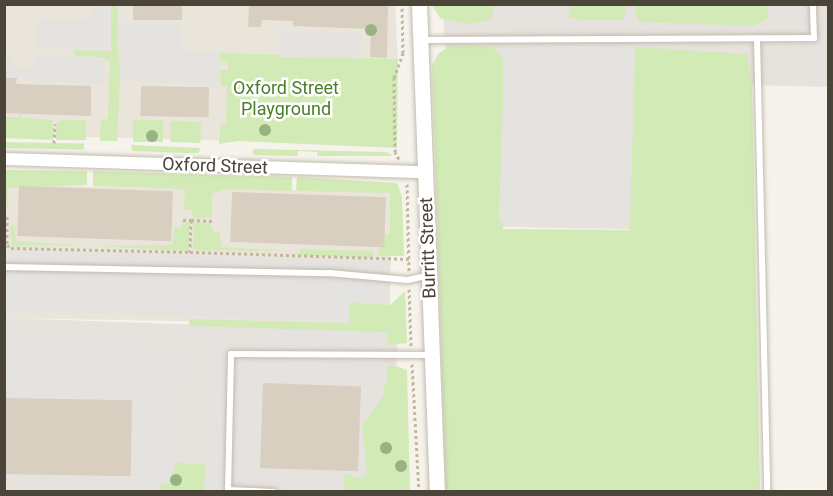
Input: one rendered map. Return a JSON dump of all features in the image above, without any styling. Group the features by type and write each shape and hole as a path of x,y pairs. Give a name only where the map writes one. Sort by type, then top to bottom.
{"street":[{"name":"Burritt Street","path":"419,4 437,492"},
{"name":"Oxford Street","path":"4,159 426,172"}],"lane":[{"path":"420,40 814,39 813,4"},
{"path":"757,39 767,492"},
{"path":"4,267 329,273 408,280 429,275"},
{"path":"274,492 228,490 231,354 432,356"}],"path":[{"path":"402,4 403,53 394,78 394,137 395,152 407,172 408,280 419,492"},
{"path":"54,143 55,124"},
{"path":"7,216 7,245 11,248 409,259"},
{"path":"183,220 212,221"},
{"path":"190,252 191,220"}],"shaded area":[{"path":"5,5 395,5 398,59 237,53 238,141 5,135"},
{"path":"92,5 110,5 110,50 36,48 37,20 91,20"},
{"path":"443,5 828,5 828,87 722,84 722,231 454,226"},
{"path":"118,22 181,24 180,51 220,52 219,84 120,81"},
{"path":"281,31 362,32 362,58 281,57"},
{"path":"505,43 633,47 627,226 499,221"},
{"path":"5,55 14,55 13,67 36,68 35,57 105,58 104,84 5,79"},
{"path":"5,185 392,192 390,325 4,318"},
{"path":"11,251 389,261 388,303 350,302 348,321 5,311 5,262 10,263"},
{"path":"4,318 398,332 392,492 4,491"},
{"path":"262,331 385,333 387,383 256,378 252,491 207,492 212,345 261,346"},
{"path":"18,345 164,352 164,366 177,366 172,483 134,483 138,403 5,397 5,361 17,362"}],"green space":[{"name":"Oxford Street Playground","path":"118,4 118,54 191,56 192,53 237,53 398,59 397,148 238,141 219,144 220,125 226,122 227,86 221,86 220,70 228,70 228,61 121,57 117,141 100,141 101,119 108,119 110,62 102,57 74,56 74,50 111,51 111,5"},
{"path":"432,5 494,5 492,16 486,21 469,24 440,18"},
{"path":"569,5 626,5 626,9 623,20 586,20 569,18"},
{"path":"634,5 767,5 768,18 754,26 638,22"},
{"path":"451,45 488,46 498,51 503,59 503,229 630,230 635,47 747,54 752,86 760,491 446,491 432,66 438,54"},
{"path":"20,84 23,84 22,118 52,120 53,140 5,138 5,117 19,117"},
{"path":"61,120 86,120 86,140 56,140 56,125"},
{"path":"133,120 163,120 163,142 133,142"},
{"path":"171,121 201,122 200,143 170,142"},
{"path":"5,142 84,143 84,149 5,148"},
{"path":"131,145 200,148 199,153 132,151"},
{"path":"253,149 387,152 393,156 317,156 317,152 298,151 298,156 253,155"},
{"path":"5,170 87,171 87,185 8,188 7,214"},
{"path":"93,171 292,177 292,191 223,189 212,194 212,218 193,218 192,210 184,210 185,189 93,186"},
{"path":"297,177 397,183 402,197 404,256 377,256 383,235 390,234 390,193 296,191"},
{"path":"183,222 190,223 189,251 94,246 172,245 175,227 182,228"},
{"path":"194,222 210,223 214,232 220,232 221,247 288,251 193,250"},
{"path":"14,225 16,241 82,245 12,246 10,226"},
{"path":"300,249 373,252 373,258 300,255"},
{"path":"350,291 356,291 356,303 390,305 405,291 407,343 388,345 387,332 189,326 189,319 349,323"},
{"path":"392,365 407,370 410,491 344,492 344,473 361,479 367,474 362,423 369,418 383,395 387,367"},
{"path":"175,463 205,464 204,491 159,491 162,484 173,484"}],"building":[{"path":"133,4 182,4 182,20 133,20"},
{"path":"388,4 387,58 370,57 371,29 293,26 293,21 262,20 261,27 248,27 249,6"},
{"path":"4,78 17,78 16,84 91,86 91,116 4,113"},
{"path":"141,86 209,87 208,117 140,116"},
{"path":"19,186 173,191 171,241 17,236"},
{"path":"232,192 386,197 384,247 230,242"},
{"path":"263,383 361,386 358,471 260,468"},
{"path":"4,398 132,400 131,476 4,474"}]}
